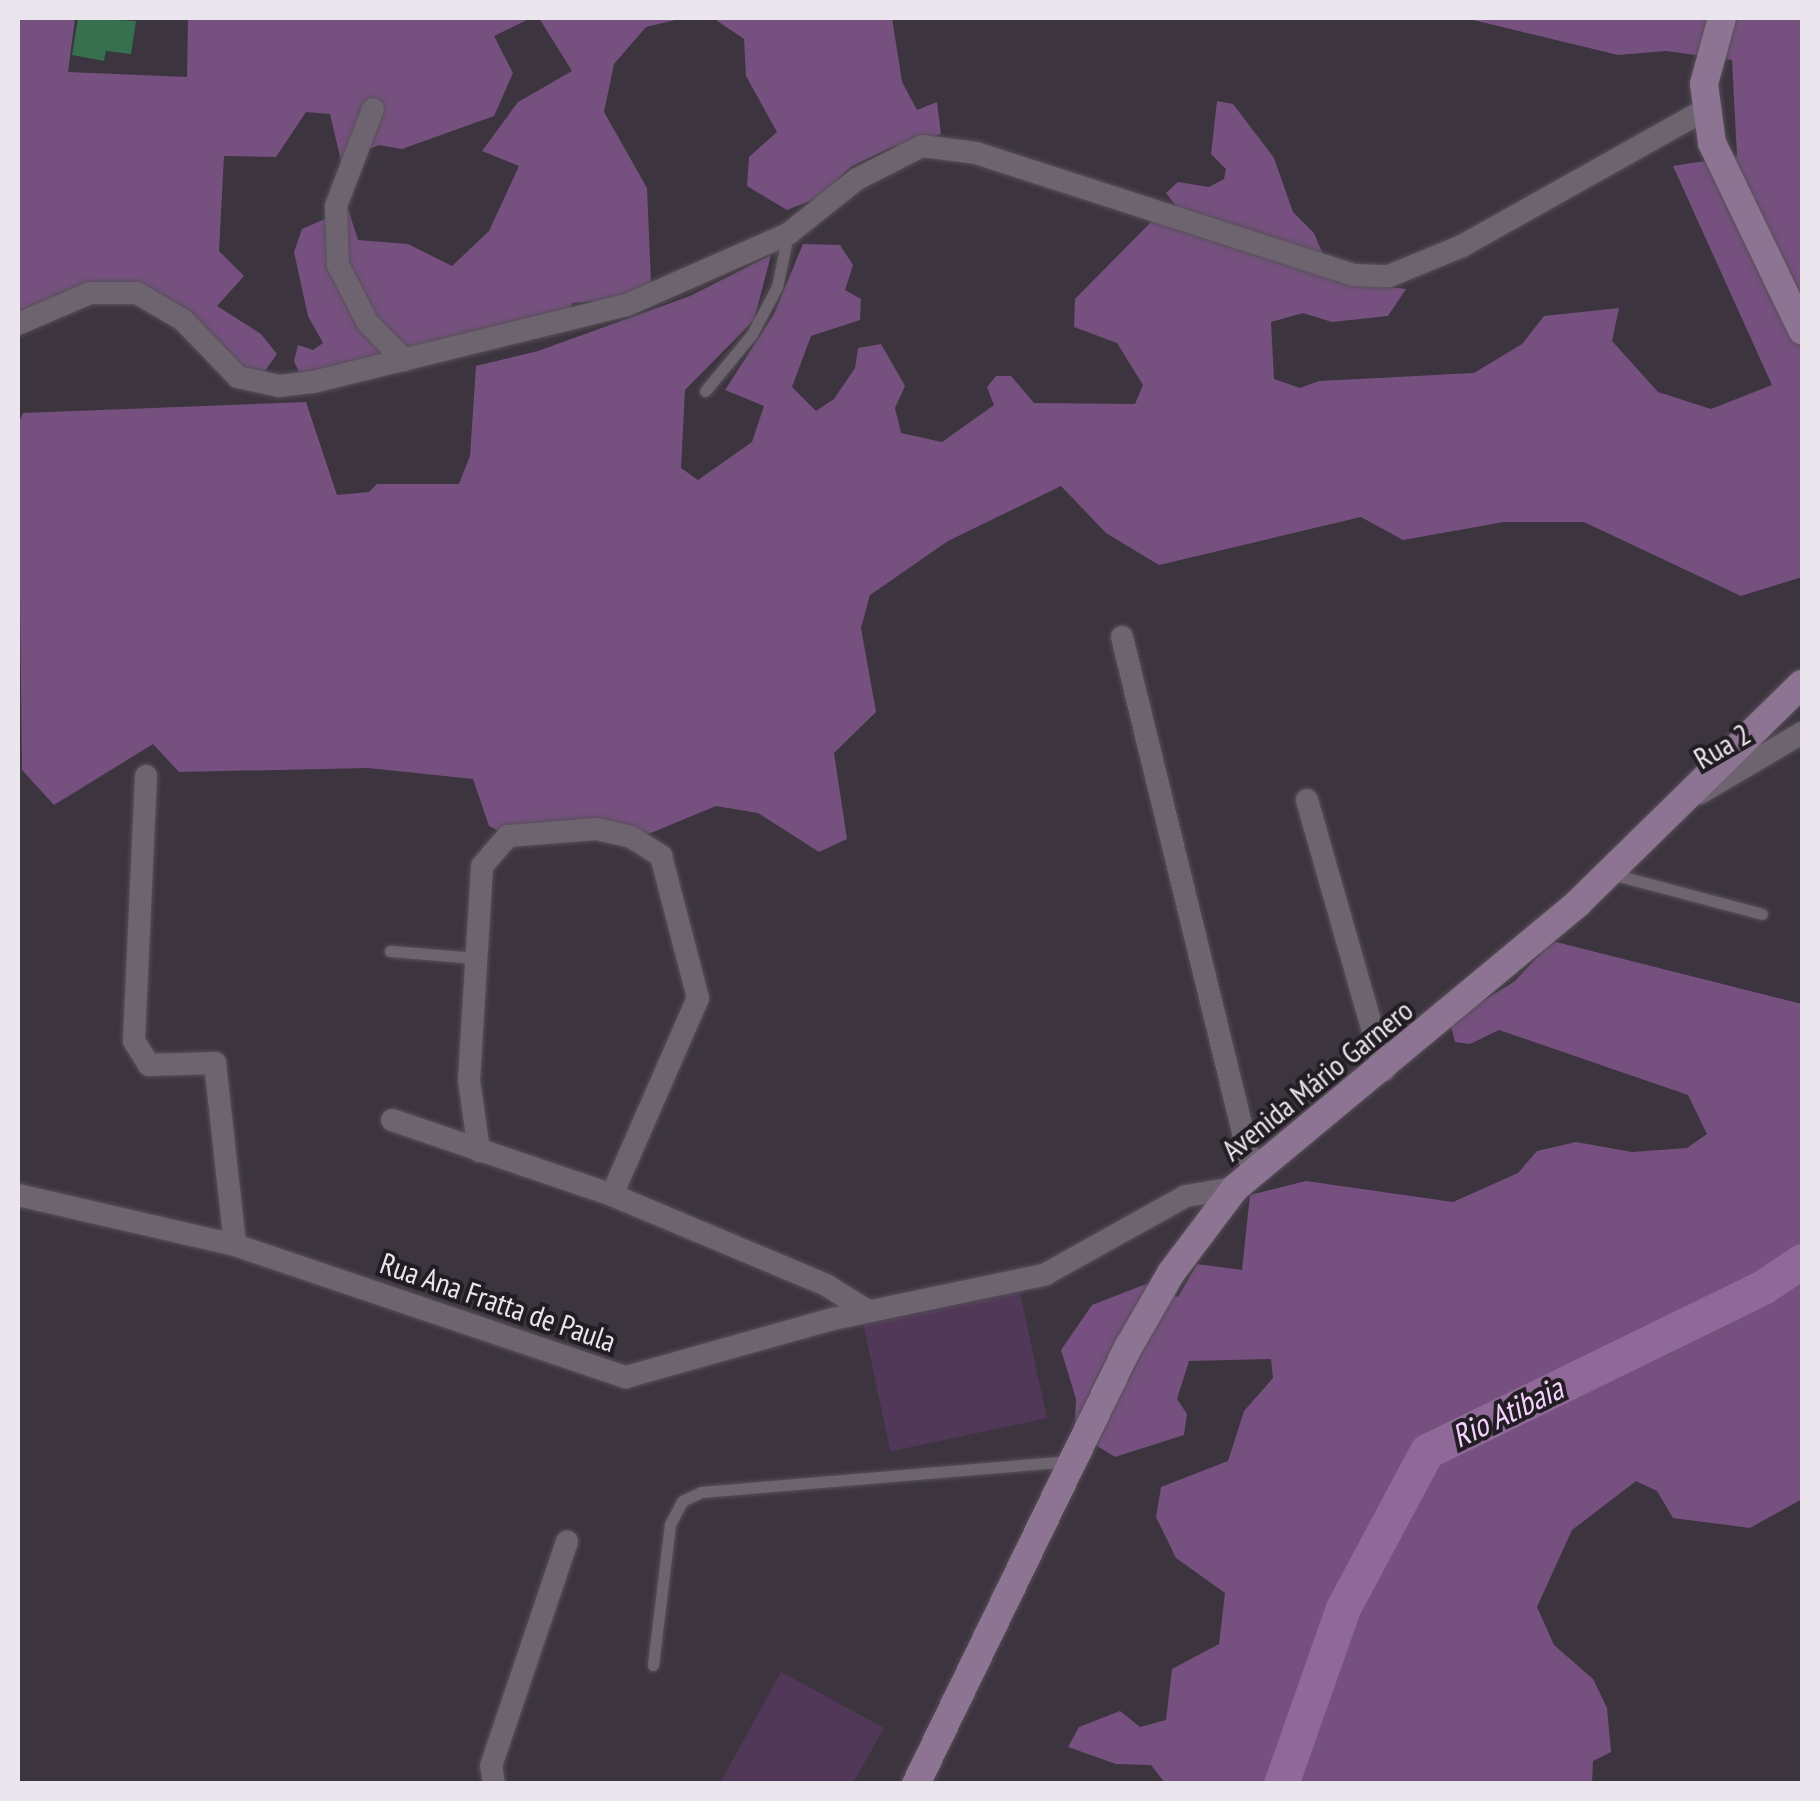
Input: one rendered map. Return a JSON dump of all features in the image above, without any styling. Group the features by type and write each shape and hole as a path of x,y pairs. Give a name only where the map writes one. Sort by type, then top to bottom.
{"main road":[{"path":"1722,18 1708,56 1704,110 1730,190 1802,330"},
{"name":"Avenida Mário Garnero","path":"916,1784 1072,1461 1171,1273 1244,1179 1384,1070 1606,873 1802,684"}],"street":[{"path":"373,109 336,206 338,265 368,323 404,360"},
{"path":"18,324 78,297 120,291 153,299 183,320 238,377 257,384 314,382 597,316 788,234 899,154 942,146 1354,275 1389,276 1462,246 1704,110"},
{"path":"1122,637 1244,1179"},
{"name":"Rua 2","path":"1670,809 1802,733"},
{"path":"146,776 134,1041 150,1065 215,1063 224,1103 235,1245"},
{"path":"1308,800 1384,1070"},
{"path":"479,1152 469,1080 482,866 508,836 597,829 631,837 661,856 698,998 612,1194"},
{"path":"392,1120 612,1194 802,1274 868,1312"},
{"name":"Rua Ana Fratta de Paula","path":"18,1195 235,1245 626,1377 833,1319 1044,1275 1186,1196 1244,1179"},
{"path":"802,1274 833,1319"},
{"path":"490,1778 567,1542"}],"lane":[{"path":"706,390 752,334 777,288 788,234"},
{"path":"1606,873 1762,914"},
{"path":"390,951 476,958"},
{"path":"653,1665 670,1524 682,1501 701,1492 1072,1461"}],"shaded area":[{"path":"18,18 75,18 68,72 187,77 188,18 531,18 494,36 513,73 494,116 402,149 379,145 341,161 330,114 306,112 276,157 224,156 219,251 244,276 217,306 261,334 277,354 262,375 243,370 155,290 95,285 18,317"},
{"path":"539,18 684,18 646,27 614,64 604,112 647,188 651,284 608,300 573,303 565,315 336,371 299,372 294,361 298,345 313,350 323,343 308,316 294,252 302,229 348,209 358,240 408,244 452,266 489,231 519,166 482,151 518,102 572,71"},
{"path":"713,18 892,18 902,82 917,110 937,102 941,134 892,147 852,166 818,198 787,210 747,186 749,157 777,132 746,76 744,39"},
{"path":"1465,18 1802,18 1802,577 1741,596 1584,522 1504,522 1403,540 1361,517 1159,565 1106,533 1061,486 948,541 870,595 861,628 876,712 834,753 847,839 819,852 758,813 716,806 646,835 518,841 489,826 473,779 368,768 179,772 153,744 54,805 22,770 18,424 23,413 306,402 337,495 369,492 377,484 459,484 470,456 476,366 538,351 690,296 771,255 754,320 685,390 681,468 698,480 752,442 764,406 725,390 774,314 803,244 840,245 853,265 845,290 861,299 860,320 811,336 792,387 816,411 834,399 855,368 858,348 881,344 905,386 895,408 901,433 942,442 994,405 987,387 996,376 1011,376 1034,403 1135,404 1143,385 1117,343 1074,327 1075,299 1153,220 1179,210 1166,193 1178,182 1209,187 1224,179 1226,169 1211,154 1217,101 1233,104 1274,158 1293,212 1314,233 1334,281 1406,289 1388,316 1332,322 1303,313 1271,322 1274,379 1300,388 1319,381 1474,373 1522,344 1544,316 1619,308 1612,341 1658,392 1711,409 1772,385 1673,166 1737,156 1732,60 1666,51 1618,55"},
{"path":"1552,941 1802,1004 1802,1499 1750,1528 1673,1518 1657,1491 1636,1481 1572,1530 1537,1607 1554,1645 1593,1679 1607,1708 1611,1752 1593,1761 1592,1783 1165,1783 1151,1765 1116,1764 1068,1747 1079,1727 1120,1711 1140,1727 1166,1720 1172,1669 1219,1644 1225,1593 1176,1558 1156,1517 1161,1487 1228,1461 1244,1411 1273,1378 1271,1359 1189,1361 1177,1399 1187,1414 1184,1435 1115,1457 1089,1441 1075,1420 1076,1399 1061,1350 1092,1305 1146,1284 1178,1297 1197,1264 1242,1270 1250,1195 1306,1181 1453,1202 1518,1173 1537,1151 1576,1142 1632,1152 1687,1148 1707,1134 1688,1095 1499,1030 1470,1044 1455,1042 1450,1022 1515,981"},
{"path":"1020,1292 1047,1418 890,1451 863,1325"},
{"path":"781,1672 884,1728 853,1783 720,1783"}],"building":[{"path":"78,18 136,21 131,54 106,51 104,61 72,55"}],"waterway":[{"name":"Rio Atibaia","path":"1281,1784 1343,1608 1427,1451 1763,1287 1802,1261"}]}
